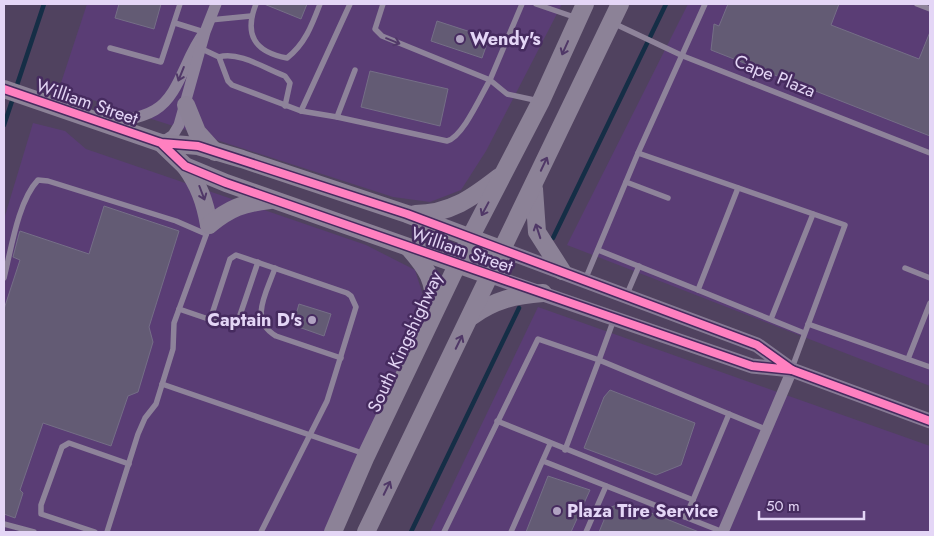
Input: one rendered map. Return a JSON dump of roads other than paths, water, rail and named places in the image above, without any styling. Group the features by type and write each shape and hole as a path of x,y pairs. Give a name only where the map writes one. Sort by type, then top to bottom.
{"main road":[{"path":"367,531 620,4"},
{"name":"South Kingshighway","path":"333,532 367,455 470,238 541,101 582,11"},
{"name":"William Street","path":"4,89 161,143 198,146 407,214 757,345 792,370"},
{"path":"186,105 197,132 215,152"},
{"name":"William Street","path":"161,143 185,166 273,200 752,366 792,370 930,421"},
{"path":"185,166 198,185 206,205 208,229"},
{"path":"407,214 435,214 459,204 480,192 505,172"},
{"path":"534,186 537,232 562,271"},
{"path":"208,229 224,213 244,203 273,200"},
{"path":"409,247 428,269 434,287 436,312"},
{"path":"471,316 490,303 507,298 542,294"},
{"path":"342,513 342,532"}],"street":[{"path":"109,125 142,116 162,105 176,86 188,58 205,32 216,4"},
{"path":"161,143 173,135 180,125 202,49 205,32"},
{"path":"723,532 765,429 792,370"}],"lane":[{"path":"110,48 161,62 180,4"},
{"path":"256,4 251,16 250,28 253,40 265,51 286,58 296,51 309,33 320,4"},
{"path":"301,111 350,4"},
{"path":"383,4 375,24 375,29 382,36 490,80 507,94 541,101"},
{"path":"219,57 228,81 232,85 285,106 301,111 447,141 456,137 490,80 522,4"},
{"path":"536,4 582,11"},
{"path":"585,280 638,153 705,4"},
{"path":"916,4 930,9"},
{"path":"210,20 251,16"},
{"name":"Cape Plaza","path":"611,22 683,56 930,152"},
{"path":"175,23 205,32"},
{"path":"202,49 219,57 225,55 237,56 285,76 290,83 285,106"},
{"path":"337,117 355,70"},
{"path":"638,153 845,225 792,370"},
{"path":"4,278 16,230 29,192 38,180 48,181 176,222 208,229 174,323 173,349 156,404 145,418 106,532"},
{"path":"626,182 668,198"},
{"path":"698,290 738,188"},
{"path":"771,319 813,214"},
{"path":"598,250 804,333"},
{"path":"210,320 232,256 240,255 351,296 356,307 356,313 327,401 261,532"},
{"path":"179,309 229,325 238,321 258,262"},
{"path":"627,296 639,266"},
{"path":"276,268 261,310 260,318 267,331 276,336 341,358"},
{"path":"906,268 930,278"},
{"path":"908,359 930,302"},
{"path":"565,450 614,318"},
{"path":"808,324 930,367"},
{"path":"444,532 538,339 599,360 765,429"},
{"path":"162,384 311,434 367,455"},
{"path":"685,517 729,414"},
{"path":"497,421 550,444 693,500"},
{"path":"95,532 41,514 41,504 62,446 68,443 129,464"},
{"path":"511,532 550,444"},
{"path":"542,461 723,532"},
{"path":"586,532 606,486"},
{"path":"4,524 34,532"}],"waterway":[{"path":"16,88 44,4"},
{"path":"553,238 666,4"},
{"path":"4,125 14,95"},
{"path":"411,532 519,308"}],"place":[{"name":"Wendy's","path":"460,39"},
{"name":"Captain D's","path":"312,320"},
{"name":"Plaza Tire Service","path":"557,511"}]}
